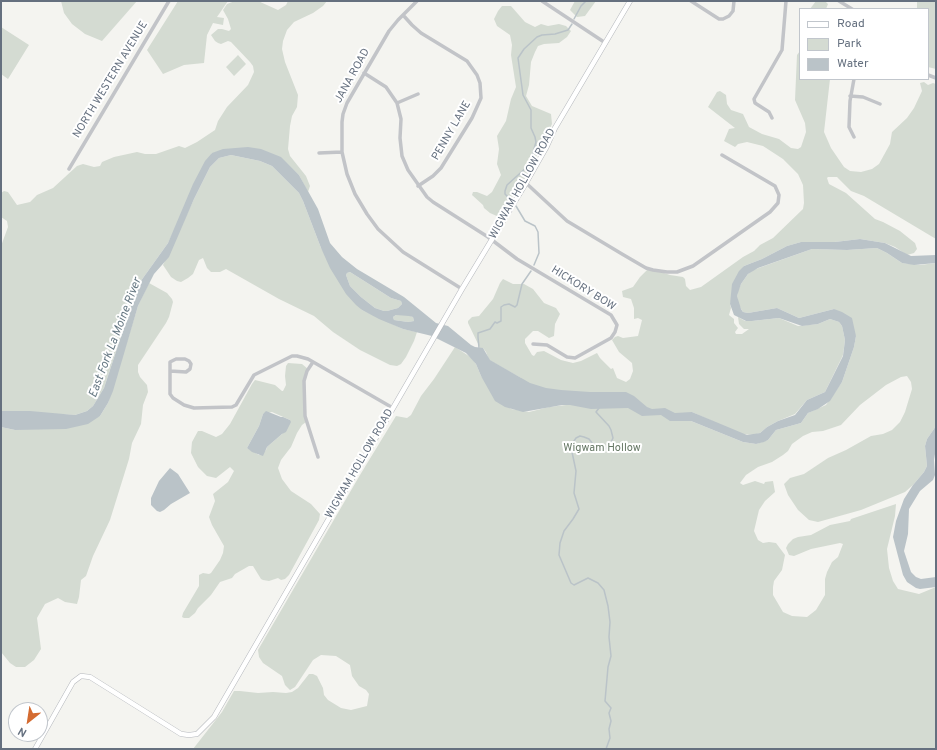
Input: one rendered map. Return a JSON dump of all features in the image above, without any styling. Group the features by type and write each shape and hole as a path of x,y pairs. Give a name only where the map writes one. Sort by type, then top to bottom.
{"street":[{"name":"NORTH WESTERN AVENUE","path":"69,169 169,1"},
{"name":"JANA ROAD","path":"417,1 389,31 347,103 343,114 341,131 342,152 347,174 355,194 378,229 403,252 462,289"},
{"path":"542,1 604,42"},
{"name":"WIGWAM HOLLOW ROAD","path":"35,749 73,682 78,677 83,676 90,677 181,734 193,735 214,717 462,289 526,183 546,148 555,128 604,42 630,1"},
{"path":"691,1 721,19 727,18 731,13 734,8 734,1"},
{"path":"772,118 769,112 755,103 754,99 782,50 786,1"},
{"path":"839,1 850,8"},
{"name":"PENNY LANE","path":"403,15 421,33 467,61 477,75 480,83 480,98 472,118 441,168 433,176 418,186"},
{"path":"364,73 386,87 397,103 401,119 400,138 402,156 408,170 418,186 433,202 492,240"},
{"path":"854,80 850,96 849,127 854,137"},
{"path":"397,103 418,94"},
{"path":"850,96 863,96 880,104"},
{"path":"319,153 342,152"},
{"path":"526,183 567,221 622,254 646,268 667,272 677,272 693,266 770,212 778,203 780,195 775,186 722,155"},
{"name":"HICKORY BOW","path":"492,240 517,259 611,315 616,325 615,332 611,338 575,358 567,357 547,345 533,344"},
{"path":"170,371 186,372 190,369 191,364 187,360 174,359 170,362 170,371 170,394 173,398 184,405 194,408 232,407 236,405 252,378 257,374 292,356 303,357 393,408"},
{"path":"313,362 304,381 305,416 318,458"}],"green space":[{"path":"61,1 137,1 102,41 85,34 72,24 64,13"},
{"path":"178,1 228,1 217,17 224,18 223,25 213,23 207,35 204,63 184,65 163,74 147,50"},
{"path":"235,1 258,1 278,10 286,5 288,1 327,1 313,13 294,22 287,30 282,49 285,62 298,95 297,107 292,116 290,126 288,149 290,156 306,176 310,186 308,192 299,175 280,157 212,153 168,243 138,285 104,388 93,406 87,411 75,415 1,411 1,246 8,227 7,221 1,217 1,193 4,191 8,192 17,205 30,202 37,195 53,188 77,166 83,164 94,167 100,166 102,162 114,157 137,152 156,154 179,146 185,148 215,130 218,121 227,107 248,85 254,72 253,66 250,62 231,42 228,41 221,44 218,43 211,35 218,29 229,31 231,29 223,10 227,4"},
{"path":"575,1 596,1 585,16 577,17 570,10"},
{"path":"816,1 825,1 828,4 826,8 811,8"},
{"path":"917,1 936,1 936,69 929,67 929,8 917,8"},
{"path":"502,6 511,6 525,22 535,27 541,24 548,26 559,24 566,26 571,31 567,37 559,43 538,46 531,62 529,85 526,96 532,106 551,114 552,124 527,176 516,189 506,210 499,217 490,213 472,195 473,192 477,192 487,196 492,192 501,175 497,164 499,149 497,136 506,121 511,99 516,87 511,55 512,45 510,35 497,26 494,19"},
{"path":"1,27 29,45 8,79 1,74"},
{"name":"Wigwam Hollow","path":"799,52 799,80 830,80 824,132 831,148 844,167 850,171 861,172 872,169 879,164 890,144 892,132 907,118 914,108 922,91 920,83 924,82 928,85 933,83 936,84 936,239 864,196 851,191 837,177 828,177 829,184 846,193 875,219 900,231 915,243 917,249 914,253 907,255 895,247 885,243 860,239 835,242 801,242 787,246 762,259 744,266 730,304 731,308 729,315 734,319 734,323 738,328 735,332 736,334 742,334 749,329 744,329 739,324 738,317 745,321 779,318 798,326 818,324 830,319 839,322 842,326 845,340 843,355 825,392 807,400 795,414 778,421 760,433 753,435 741,434 692,412 681,421 691,421 743,442 756,444 768,440 776,430 801,423 808,413 826,405 842,382 854,347 856,336 834,309 799,318 777,308 748,313 743,312 738,304 738,291 748,274 753,270 812,249 847,250 877,248 902,263 920,265 936,263 936,426 927,439 925,446 927,466 913,485 905,492 861,510 818,522 809,520 798,510 788,495 784,484 790,478 804,474 828,458 871,436 883,434 892,430 900,422 905,412 912,389 911,382 907,376 901,377 886,385 860,405 841,425 823,431 812,432 803,436 792,444 788,451 783,455 772,462 758,467 746,475 740,483 743,485 755,481 764,484 765,482 773,481 775,492 765,501 759,510 754,531 758,540 763,543 776,543 785,555 782,570 774,581 773,595 783,612 792,616 807,617 816,610 825,595 825,579 827,572 832,562 838,557 843,544 840,543 811,549 794,556 789,555 786,548 788,544 793,539 811,535 830,525 850,521 851,519 896,504 895,516 887,549 889,568 893,581 898,589 919,594 936,587 936,749 193,749 222,712 234,691 258,693 292,692 298,688 309,674 313,674 317,676 323,688 324,695 328,700 341,708 351,710 367,706 369,694 366,690 359,686 352,676 350,665 336,656 321,655 313,660 295,687 290,690 285,685 282,676 263,663 259,657 258,650 396,416 407,418 411,415 421,396 455,347 472,358 481,376 511,409 529,412 566,405 518,385 521,378 489,360 483,348 480,348 468,321 472,317 479,316 493,299 503,279 513,284 524,284 533,289 544,303 556,308 560,314 555,324 554,336 549,338 538,331 533,331 525,339 525,343 532,355 534,356 537,352 544,351 561,360 573,363 581,361 597,353 611,369 613,368 617,378 626,382 630,379 633,371 632,363 619,352 612,340 618,336 623,338 638,336 642,320 638,318 634,319 634,308 631,299 623,297 622,291 633,287 649,268 670,275 683,277 685,279 686,286 690,290 701,287 743,257 754,251 760,245 773,238 803,209 803,185 798,174 783,159 763,146 747,142 738,144 735,147 724,141 729,129 735,128 708,107 717,92 720,91 726,95 727,104 731,110 743,114 749,127 762,134 779,139 791,148 798,149 801,147 806,132 805,123 795,100 797,55"},
{"path":"238,55 246,64 234,76 226,67"},
{"path":"231,155 260,161 272,166 299,193 321,248 362,310 403,329 417,332 406,357 401,364 397,366 390,365 360,350 333,332 314,316 279,299 226,269 220,272 211,272 207,268 203,258 199,260 193,274 188,278 181,282 171,277 163,265 194,199 210,167 219,158"},
{"path":"350,272 391,298 401,301 402,304 398,308 387,311 375,308 350,286 346,275"},
{"path":"149,283 167,293 173,302 166,323 138,365 138,372 140,377 147,385 148,392 143,405 141,424 132,443 129,459 110,520 93,556 86,576 81,580 77,604 65,602 58,598 45,604 37,618 41,649 34,660 25,667 16,667 10,663 1,652 1,427 15,430 100,416 108,403 138,306"},
{"path":"396,315 408,315 413,317 414,321 408,322 394,320 393,317"},
{"path":"288,363 302,364 308,369 305,376 306,422 297,433 291,447 281,460 278,468 282,479 291,491 311,504 320,514 319,520 289,575 285,579 281,580 278,578 269,581 263,580 253,566 249,566 235,574 232,578 220,582 195,613 189,618 184,618 182,617 183,613 199,586 199,575 203,573 211,573 223,553 224,546 209,517 215,501 213,494 228,482 234,471 230,467 216,478 207,476 198,467 191,453 192,442 198,431 202,431 216,437 222,434 230,424 255,380 275,385 283,391 286,385 286,366","holes":["272,412 290,420 282,434 259,455 247,448 259,426 263,414"]}],"water":[{"path":"248,147 261,149 281,157 299,175 318,209 330,243 342,257 357,269 404,297 436,323 448,326 471,345 483,348 490,360 530,383 546,388 561,390 626,392 652,409 665,408 675,413 692,412 747,435 760,433 778,421 795,415 807,400 825,392 843,356 845,340 842,326 839,322 830,319 818,324 802,326 779,318 746,321 734,315 730,304 732,284 739,271 744,266 762,259 787,246 801,242 835,242 860,239 885,243 911,256 936,255 936,263 914,265 902,263 877,248 847,250 812,249 758,268 748,274 741,284 737,296 743,312 748,313 777,308 799,318 834,309 852,318 856,336 854,347 842,382 830,401 818,409 808,413 801,423 776,430 768,440 764,442 756,444 743,442 691,421 670,421 661,415 642,416 628,408 591,409 562,405 523,412 505,407 495,401 476,364 466,353 432,336 403,329 379,319 356,305 346,294 330,268 299,193 272,166 260,161 231,155 219,158 210,167 194,199 169,257 154,274 138,306 113,391 100,416 88,424 66,429 15,430 1,427 1,411 30,411 75,415 87,411 93,406 104,388 138,285 168,243 193,184 205,161 212,153 223,149","holes":["350,272 391,298 401,301 402,304 398,308 387,311 375,308 350,286 346,275","396,315 413,317 414,321 408,322 394,320 393,317"]},
{"path":"266,411 290,420 291,422 286,432 267,447 263,456 252,452 247,448 259,426 263,414"},
{"path":"936,426 936,448 934,460 935,475 933,480 920,491 909,509 908,534 904,551 911,572 916,577 921,579 936,577 936,587 920,589 907,582 903,575 893,537 896,521 904,499 927,466 925,446 927,439"},
{"path":"170,468 178,474 190,493 160,512 151,505 151,498 159,481"}],"waterway":[{"path":"574,19 581,6 586,1"},
{"path":"511,200 505,194 507,185 530,163 536,142 531,128 531,110 523,95 518,58 524,49 537,37 568,30 572,24"},
{"path":"516,206 525,221 535,226 538,232 539,253 534,265"},
{"path":"479,348 478,333 490,329 495,322 497,323 501,321 501,307 509,304 515,307 517,305 522,284 531,271"},
{"path":"599,408 596,412 609,426 613,438 609,446 601,452 598,451 589,439 584,437 580,436 576,438 572,444 576,471 574,493 579,509 564,531 560,543 559,555 571,583 574,585 588,578 598,583 604,590 608,606 611,656 608,667 605,701 611,708 609,713 611,721 609,729 610,738 606,749"}],"water label":[{"name":"East Fork La Moine River","path":"116,338"}]}
